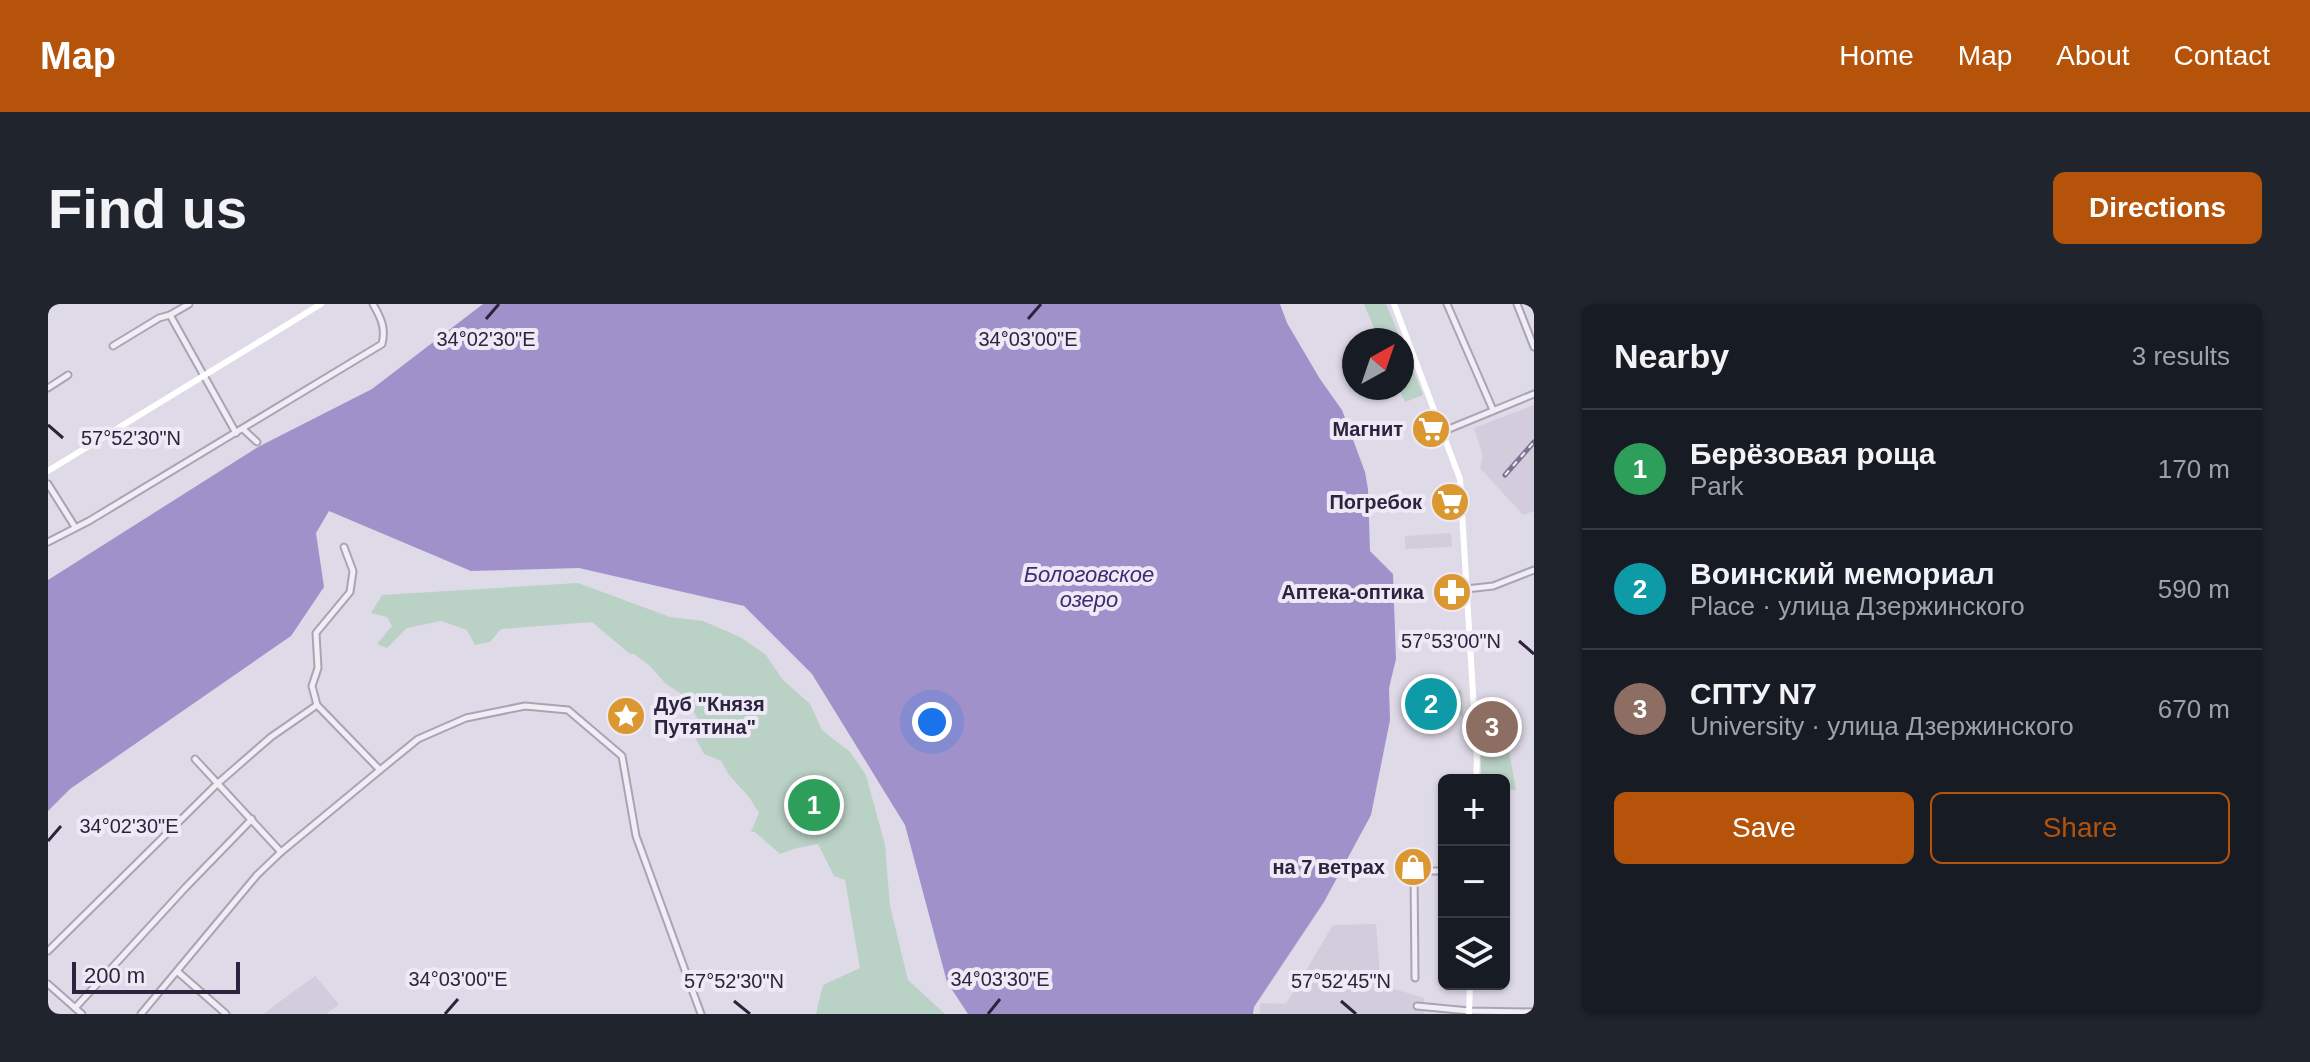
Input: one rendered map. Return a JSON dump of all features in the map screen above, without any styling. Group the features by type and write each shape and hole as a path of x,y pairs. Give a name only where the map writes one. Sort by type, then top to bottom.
{"main road":[{"path":"48,471 321,304"},
{"path":"1394,304 1460,479 1476,774"},
{"path":"1469,1013 1470,990"}],"street":[{"path":"113,346 189,304"},
{"path":"48,542 89,521 382,344 385,333 373,304"},
{"path":"1447,304 1493,410"},
{"path":"1517,304 1534,347"},
{"path":"170,315 240,431 257,442"},
{"path":"48,388 68,375"},
{"path":"1444,431 1534,394"},
{"path":"48,484 75,527"},
{"path":"344,547 353,571 350,592 316,633 318,668 312,686 317,705 380,770"},
{"path":"1466,589 1493,586 1534,570"},
{"path":"48,951 217,784 271,737 317,705"},
{"path":"141,1014 257,875 418,739 466,718 525,706 568,710 622,756 636,836 701,1014"},
{"path":"195,759 281,852"},
{"path":"75,1008 252,819"},
{"path":"1415,978 1414,871 1438,871"},
{"path":"178,972 226,1014"},
{"path":"48,984 82,1014"},
{"path":"1417,1006 1469,1013 1534,1012"}],"shaded area":[{"path":"1534,405 1534,511 1523,515 1480,468 1483,456 1474,428"},
{"path":"1451,533 1452,547 1405,549 1405,536"},
{"path":"1376,924 1381,985 1424,998 1424,1014 1260,1014 1260,1003 1286,1004 1333,925"},
{"path":"315,976 339,1004 326,1014 263,1014"}],"green space":[{"path":"1364,304 1386,304 1396,328 1374,328"},
{"path":"1414,372 1423,395 1414,398"},
{"path":"578,583 670,617 703,621 742,638 766,655 783,680 810,704 822,730 850,752 866,775 885,845 890,906 908,980 945,1014 816,1014 823,985 860,968 845,880 834,876 818,844 780,854 755,832 751,832 759,813 721,761 704,754 696,739 705,732 685,696 666,684 649,665 630,654 592,622 501,629 490,642 475,645 467,630 441,621 407,628 387,648 377,644 392,626 387,617 371,613 382,595"},
{"path":"1461,690 1463,716 1411,719 1410,694"},
{"path":"1481,751 1509,751 1516,790 1510,790 1510,774 1481,774"}],"water":[{"name":"Бологовское озеро","path":"483,304 1280,304 1287,323 1342,410 1365,472 1370,551 1393,574 1396,659 1389,688 1390,720 1371,815 1324,902 1254,1007 1253,1014 968,1014 947,982 905,825 812,674 744,606 579,568 471,571 329,511 316,533 324,587 291,636 70,789 48,811 48,580 258,447 372,389"}],"railway":[{"path":"1505,475 1534,442"}],"place":[{"name":"Магнит","path":"1431,429"},
{"name":"Погребок","path":"1450,502"},
{"name":"Аптека-оптика","path":"1452,592"},
{"name":"Воинский мемориал","path":"1431,704"},
{"name":"Дуб \"Князя Путятина\"","path":"626,716"},
{"name":"СПТУ N7","path":"1492,727"},
{"name":"Берёзовая роща","path":"814,805"},
{"name":"на 7 ветрах","path":"1413,867"}]}
